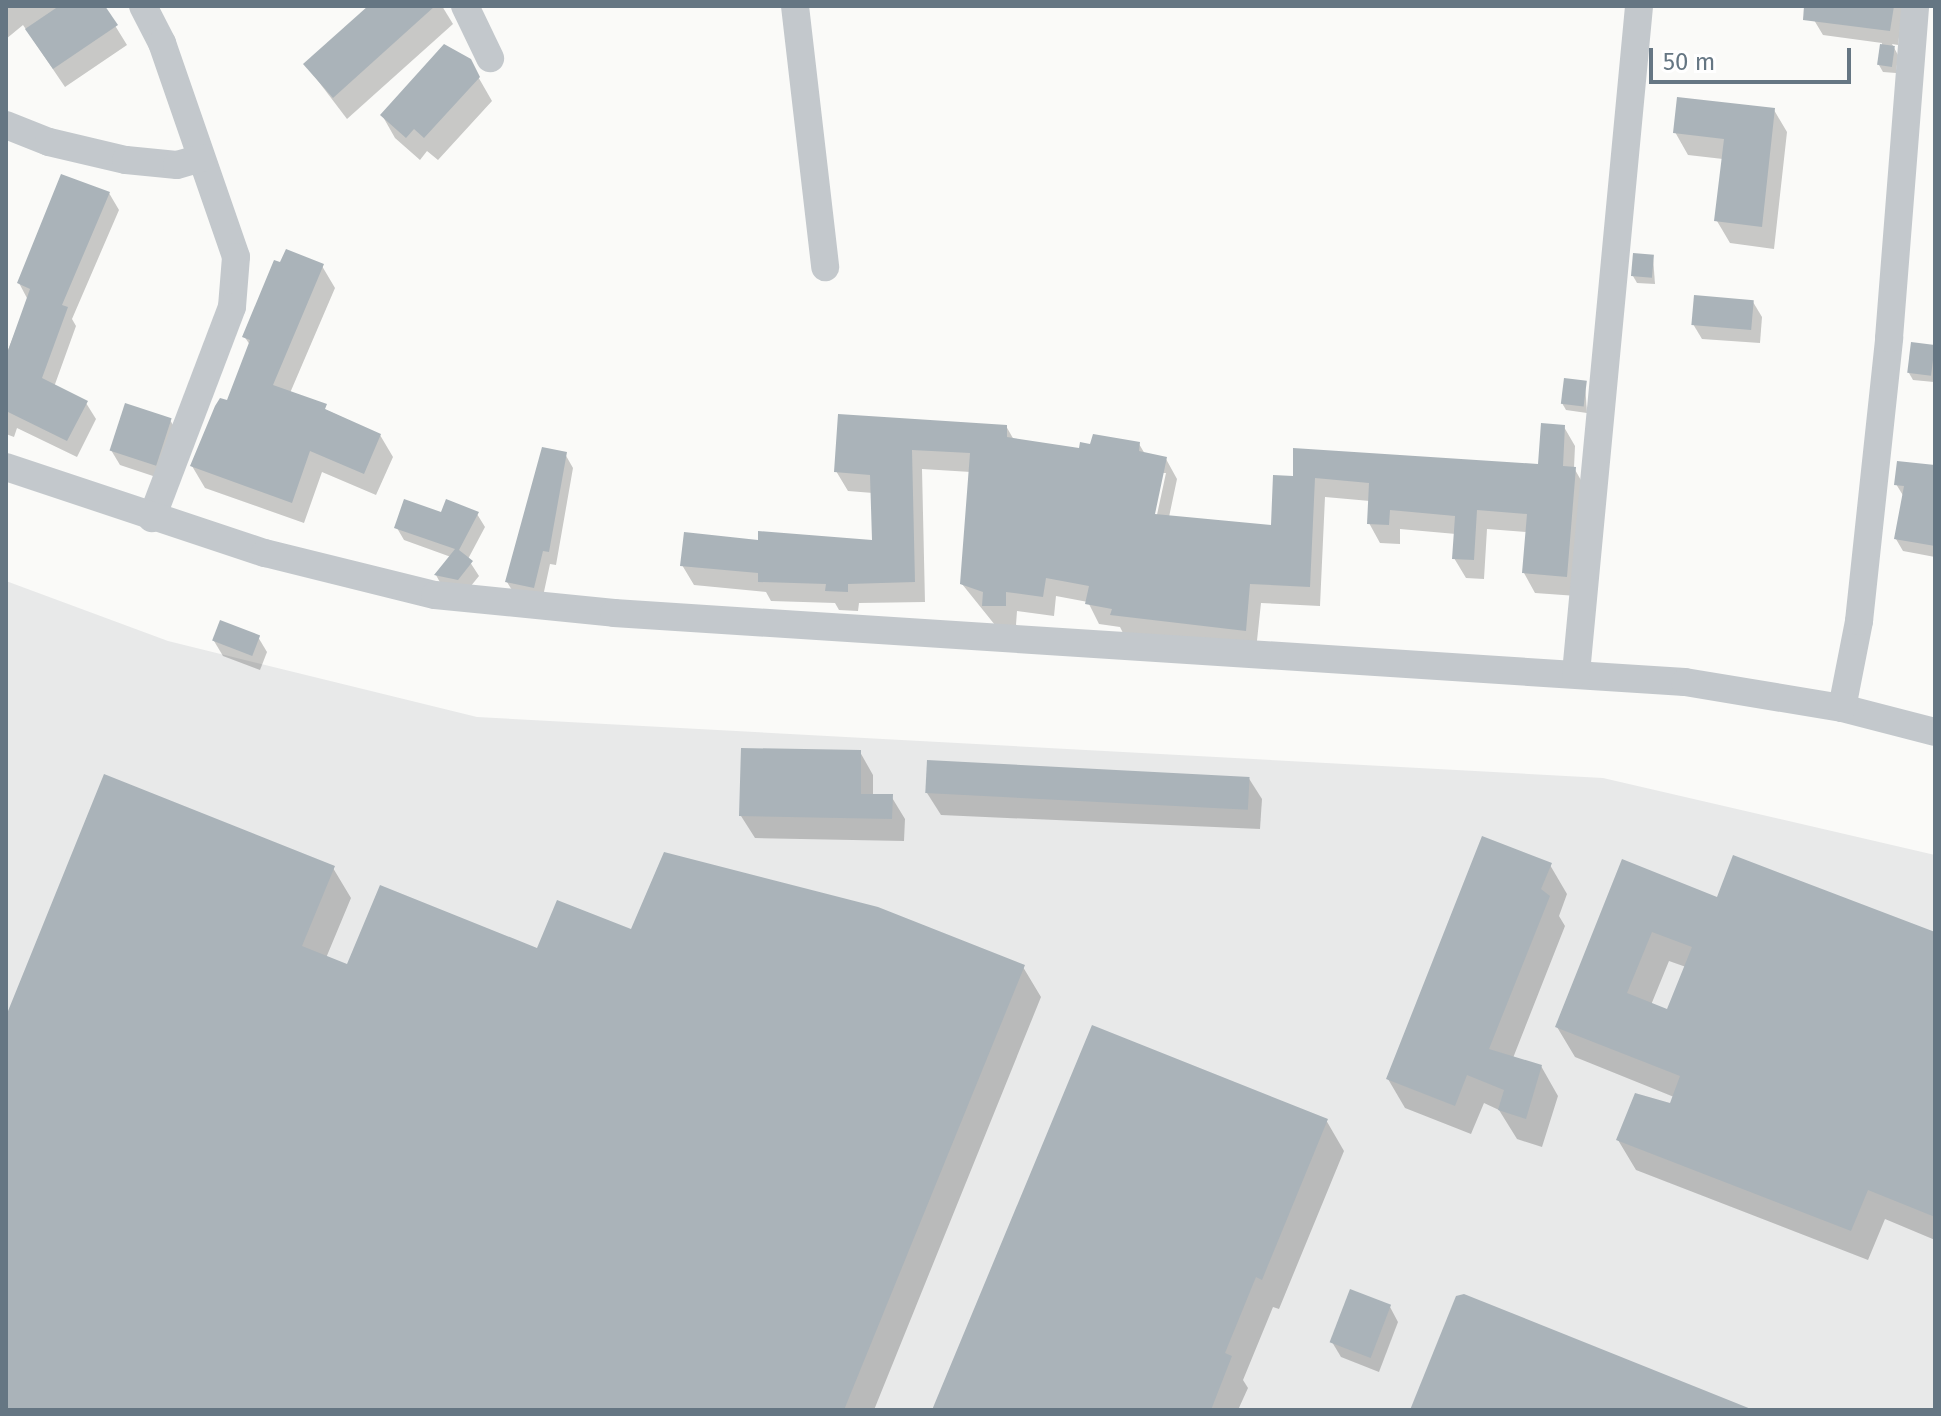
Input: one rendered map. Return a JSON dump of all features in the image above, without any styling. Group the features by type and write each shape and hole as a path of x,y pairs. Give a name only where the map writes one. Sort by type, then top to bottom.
{"street":[{"path":"143,6 162,43 236,257 232,307 152,518"},
{"path":"465,6 490,58"},
{"path":"795,6 825,267"},
{"path":"1576,673 1639,6"},
{"path":"1842,708 1859,621 1885,370 1915,6"},
{"path":"6,125 49,142 126,160 177,165 201,158"},
{"path":"6,467 152,518 358,580 489,601 1410,667 1576,673 1768,693 1935,732"}],"shaded area":[{"path":"6,581 168,641 477,717 1603,778 1935,855 1935,1410 6,1410"}],"building":[{"path":"59,6 105,6 118,25 53,69 25,29"},
{"path":"368,6 435,6 333,98 303,64"},
{"path":"1804,6 1894,6 1890,31 1803,20"},
{"path":"444,44 471,59 480,77 424,138 414,129 406,138 380,115"},
{"path":"1880,44 1895,46 1892,67 1877,65"},
{"path":"1677,97 1775,108 1762,227 1714,221 1724,139 1673,133"},
{"path":"61,174 110,192 62,305 68,307 42,378 88,401 67,441 6,411 6,356 30,289 17,283"},
{"path":"286,249 324,264 273,385 327,404 325,409 381,434 364,474 310,451 292,503 190,466 215,406 220,398 227,400 250,340 242,337 274,260 280,262"},
{"path":"1633,253 1654,255 1652,278 1631,276"},
{"path":"1694,295 1754,300 1751,330 1691,325"},
{"path":"1911,342 1935,345 1931,376 1907,373"},
{"path":"1564,378 1587,381 1584,407 1561,404"},
{"path":"125,403 172,418 156,466 110,451"},
{"path":"838,414 1007,425 1007,437 1079,448 1080,442 1090,444 1093,434 1140,442 1139,451 1167,457 1155,514 1271,525 1273,475 1293,476 1293,448 1538,464 1541,423 1565,425 1563,466 1576,467 1567,577 1522,573 1527,514 1477,510 1474,560 1452,559 1455,516 1390,510 1389,525 1367,524 1369,483 1315,478 1310,587 1250,584 1246,631 1110,615 1112,609 1085,604 1089,586 1046,578 1043,597 1006,592 1006,606 982,606 983,592 960,584 970,453 912,450 915,582 848,584 848,592 825,591 826,584 758,582 758,573 680,566 684,532 758,540 758,531 872,540 870,475 834,472"},
{"path":"542,447 567,452 549,552 543,551 534,588 505,582"},
{"path":"1897,461 1935,465 1935,546 1894,539 1904,486 1894,485"},
{"path":"404,499 441,512 446,499 479,512 459,550 473,561 458,580 434,575 455,549 394,528"},
{"path":"220,620 260,635 252,656 212,641"},
{"path":"741,748 861,750 861,794 893,794 892,819 739,816"},
{"path":"927,760 1250,777 1248,810 925,793"},
{"path":"104,774 335,866 302,946 347,964 380,885 537,948 557,900 631,929 664,852 878,907 1025,965 844,1410 6,1410 6,1016"},
{"path":"1482,836 1552,863 1541,889 1550,896 1489,1049 1542,1065 1526,1119 1498,1110 1504,1090 1467,1075 1455,1106 1386,1079"},
{"path":"1733,855 1935,932 1935,1217 1868,1190 1851,1231 1616,1140 1635,1093 1670,1103 1680,1076 1555,1027 1622,859 1717,897","holes":["1652,932 1692,947 1667,1009 1627,993"]},
{"path":"1092,1025 1328,1119 1262,1280 1256,1277 1225,1353 1232,1356 1211,1410 932,1410"},
{"path":"1350,1289 1391,1305 1371,1358 1330,1342"},
{"path":"1464,1294 1751,1410 1410,1410 1456,1296"}]}
